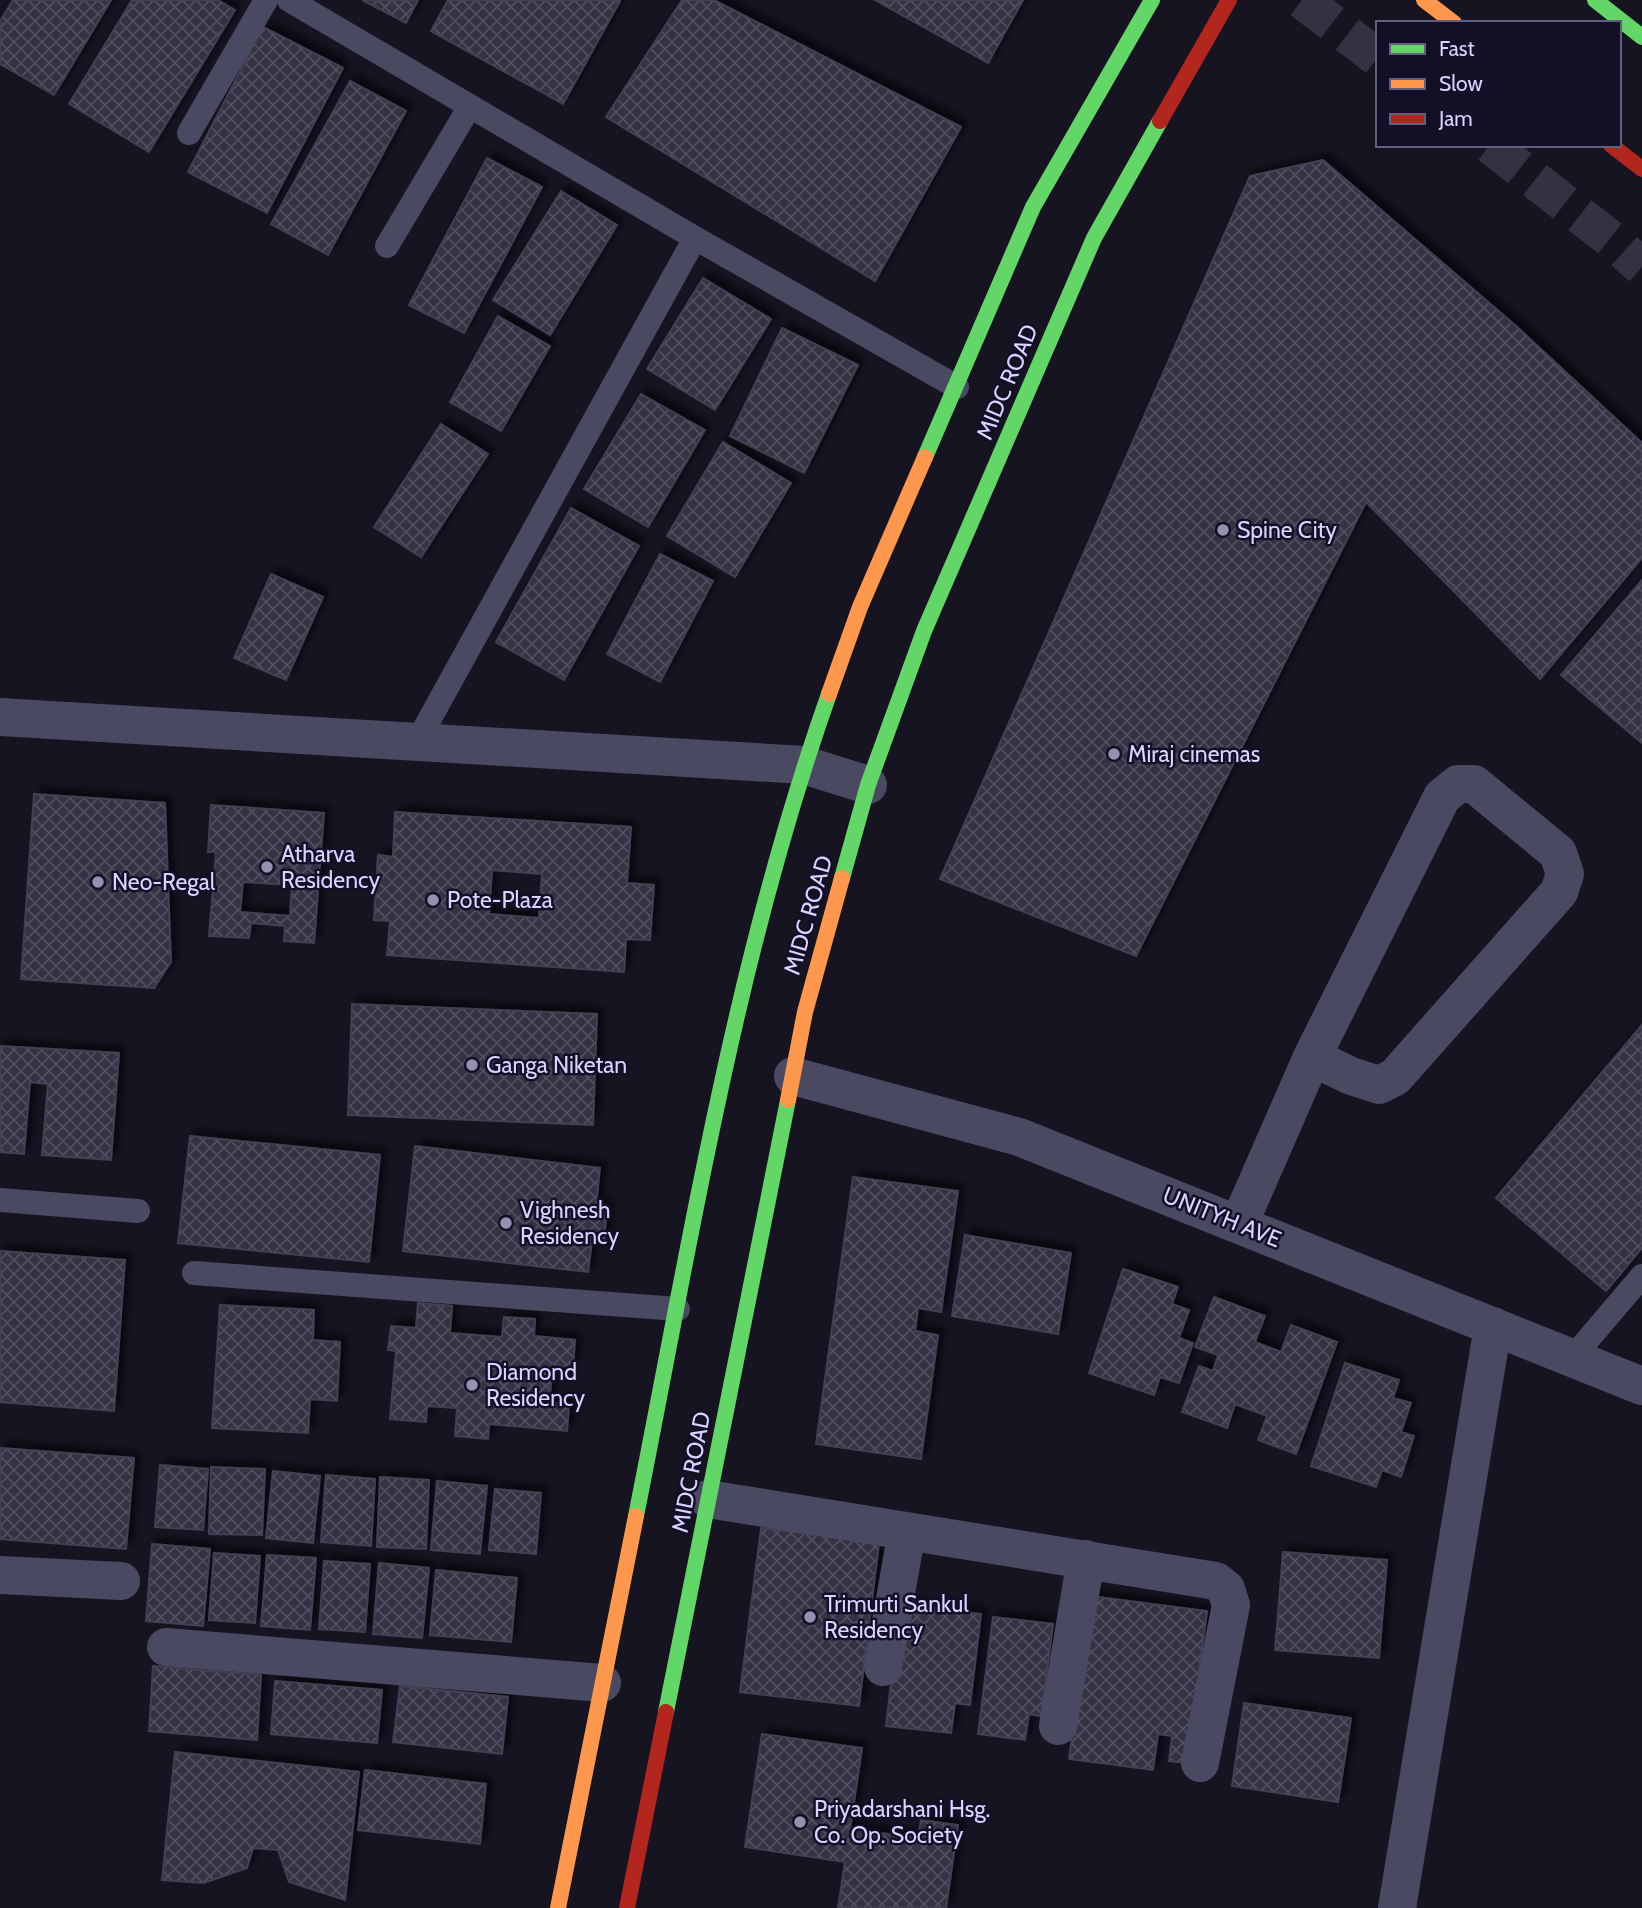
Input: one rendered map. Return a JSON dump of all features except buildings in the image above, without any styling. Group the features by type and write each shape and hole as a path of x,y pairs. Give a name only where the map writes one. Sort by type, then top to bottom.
{"main road":[{"name":"MIDC ROAD","path":"558,1908 740,996 804,765 860,607 1033,207 1152,0"},
{"name":"MIDC ROAD","path":"626,1908 805,1012 868,785 923,631 1094,238 1229,0"},
{"path":"1424,0 1451,21"},
{"path":"1595,0 1642,37"},
{"path":"1614,147 1642,169"}],"street":[{"path":"0,718 804,765 868,785"},
{"path":"1239,1224 1312,1057 1442,797 1458,784 1474,784 1558,853 1565,874 1559,892 1395,1077 1378,1085 1351,1076 1312,1057"},
{"name":"UNITYH AVE","path":"793,1076 1019,1137 1642,1385"},
{"path":"1397,1908 1493,1325"},
{"path":"708,1499 1216,1581 1226,1589 1231,1605 1200,1763"},
{"path":"883,1667 907,1531"},
{"path":"1058,1726 1086,1559"},
{"path":"0,1576 121,1581"},
{"path":"166,1647 603,1683"}],"lane":[{"path":"189,133 266,0"},
{"path":"299,2 695,238 957,387"},
{"path":"387,246 470,106"},
{"path":"417,742 695,238"},
{"path":"0,1200 138,1212"},
{"path":"194,1273 678,1309"},
{"path":"1573,1357 1642,1276"}],"tunnel":[{"path":"1302,0 1376,56"},
{"path":"1493,147 1613,241 1642,267"}],"traffic: fast":[{"path":"925,457 1033,207 1152,0"},
{"path":"1595,0 1642,37"},
{"path":"842,878 868,785 924,631 1094,238 1160,121"},
{"path":"636,1516 696,1205 741,998 796,794 829,694"},
{"path":"666,1712 788,1100"}],"traffic: slow":[{"path":"1424,0 1451,21"},
{"path":"829,694 860,607 925,457"},
{"path":"788,1100 805,1012 842,878"},
{"path":"558,1908 636,1516"}],"traffic: jam":[{"path":"1160,121 1229,0"},
{"path":"1614,147 1642,169"},
{"path":"627,1908 666,1712"}],"place":[{"name":"Spine City","path":"1223,530"},
{"name":"Miraj cinemas","path":"1114,754"},
{"name":"Atharva Residency","path":"267,867"},
{"name":"Neo-Regal","path":"98,882"},
{"name":"Pote-Plaza","path":"433,900"},
{"name":"Ganga Niketan","path":"472,1065"},
{"name":"Vighnesh Residency","path":"506,1223"},
{"name":"Diamond Residency","path":"472,1385"},
{"name":"Trimurti Sankul Residency","path":"810,1617"},
{"name":"Priyadarshani Hsg. Co. Op. Society","path":"800,1822"}]}
